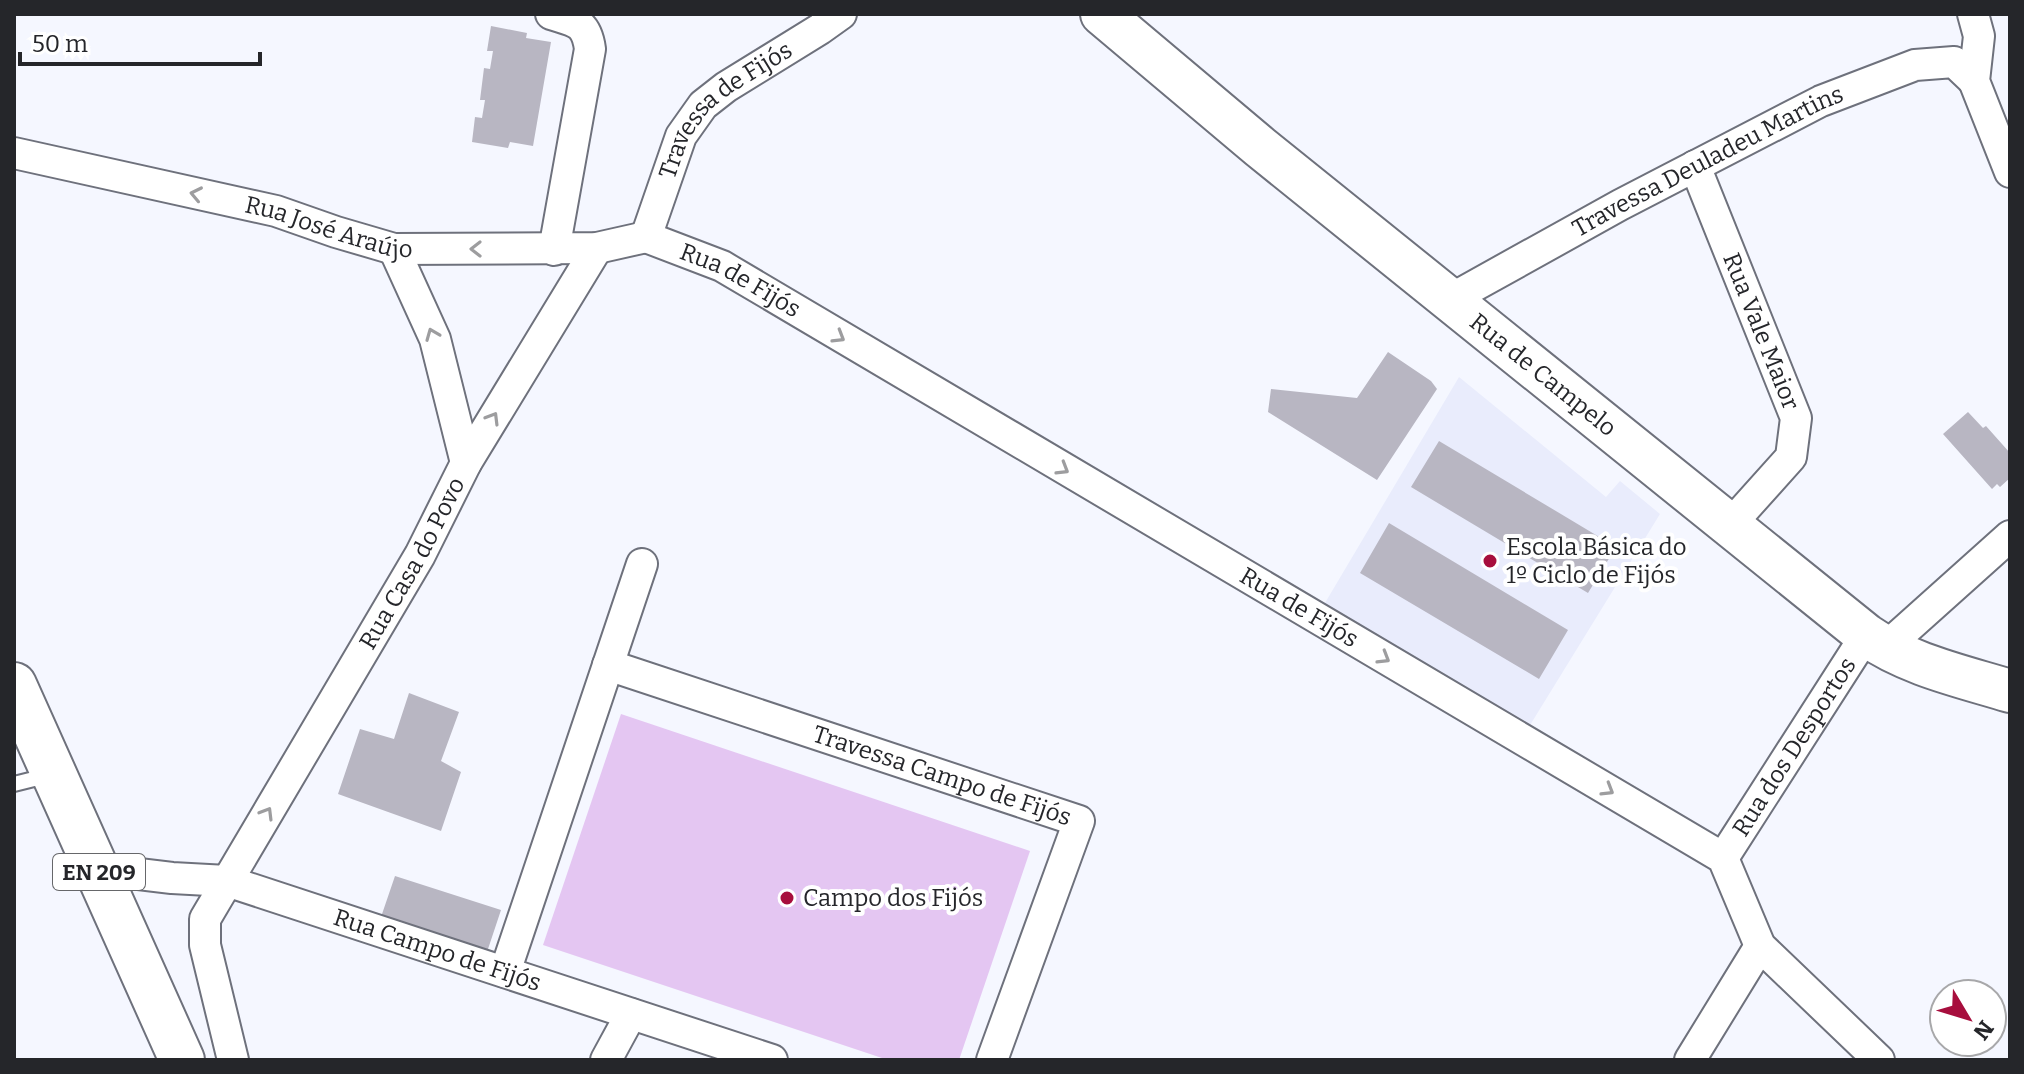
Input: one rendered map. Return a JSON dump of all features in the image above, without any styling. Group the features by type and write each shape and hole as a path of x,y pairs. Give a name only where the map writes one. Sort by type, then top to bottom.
{"main road":[{"name":"Rua de Campelo","path":"1102,14 1260,147 1876,642 1925,665 2010,691"},
{"name":"EN 209","path":"14,685 34,779 97,869 182,1060"}],"street":[{"path":"551,14 578,23 588,34 590,49 554,250"},
{"name":"Travessa de Fijós","path":"646,237 681,136 703,105 841,14"},
{"path":"1973,14 1979,36 1974,81 2010,172"},
{"name":"Travessa Deuladeu Martins","path":"1449,300 1620,205 1821,101 1915,65 1954,62 1974,81"},
{"name":"Rua José Araújo","path":"14,153 276,211 394,249 597,248 646,237"},
{"name":"Rua Vale Maior","path":"1695,166 1796,418 1791,457 1730,525"},
{"name":"Rua de Fijós","path":"646,237 722,266 1723,858"},
{"name":"Rua Casa do Povo","path":"233,1060 205,945 205,919 420,555 466,463 597,248"},
{"path":"394,249 435,339 466,463"},
{"name":"Rua dos Desportos","path":"1723,858 1876,642 2010,536"},
{"path":"505,972 642,564"},
{"name":"Travessa Campo de Fijós","path":"608,665 1079,821 992,1060"},
{"path":"1723,858 1760,946 1879,1060"},
{"name":"Rua Campo de Fijós","path":"97,869 227,881 772,1060"},
{"path":"1690,1060 1760,946"},
{"path":"606,1060 631,1014"}],"shaded area":[{"name":"Escola Básica do 1º Ciclo de Fijós","path":"1459,377 1606,497 1620,481 1660,514 1527,730 1322,608"},
{"name":"Campo dos Fijós","path":"621,714 1030,851 959,1060 888,1060 543,945"}],"building":[{"path":"491,26 527,33 526,38 551,42 533,146 510,142 508,148 472,142 475,117 482,118 485,100 480,100 484,68 490,69 493,51 487,51"},
{"path":"1388,352 1431,381 1437,389 1377,480 1268,412 1271,389 1357,398"},
{"path":"1968,412 1983,428 1986,426 2010,453 2010,478 2000,487 1997,484 1992,489 1943,434"},
{"path":"1439,441 1616,547 1588,593 1411,487"},
{"path":"1389,523 1568,630 1539,679 1360,573"},
{"path":"409,693 459,712 441,761 461,772 441,831 338,794 360,729 394,739"},
{"path":"395,876 501,910 487,952 381,917"}],"place":[{"name":"Escola Básica do 1º Ciclo de Fijós","path":"1490,561"},
{"name":"Campo dos Fijós","path":"787,898"}]}
